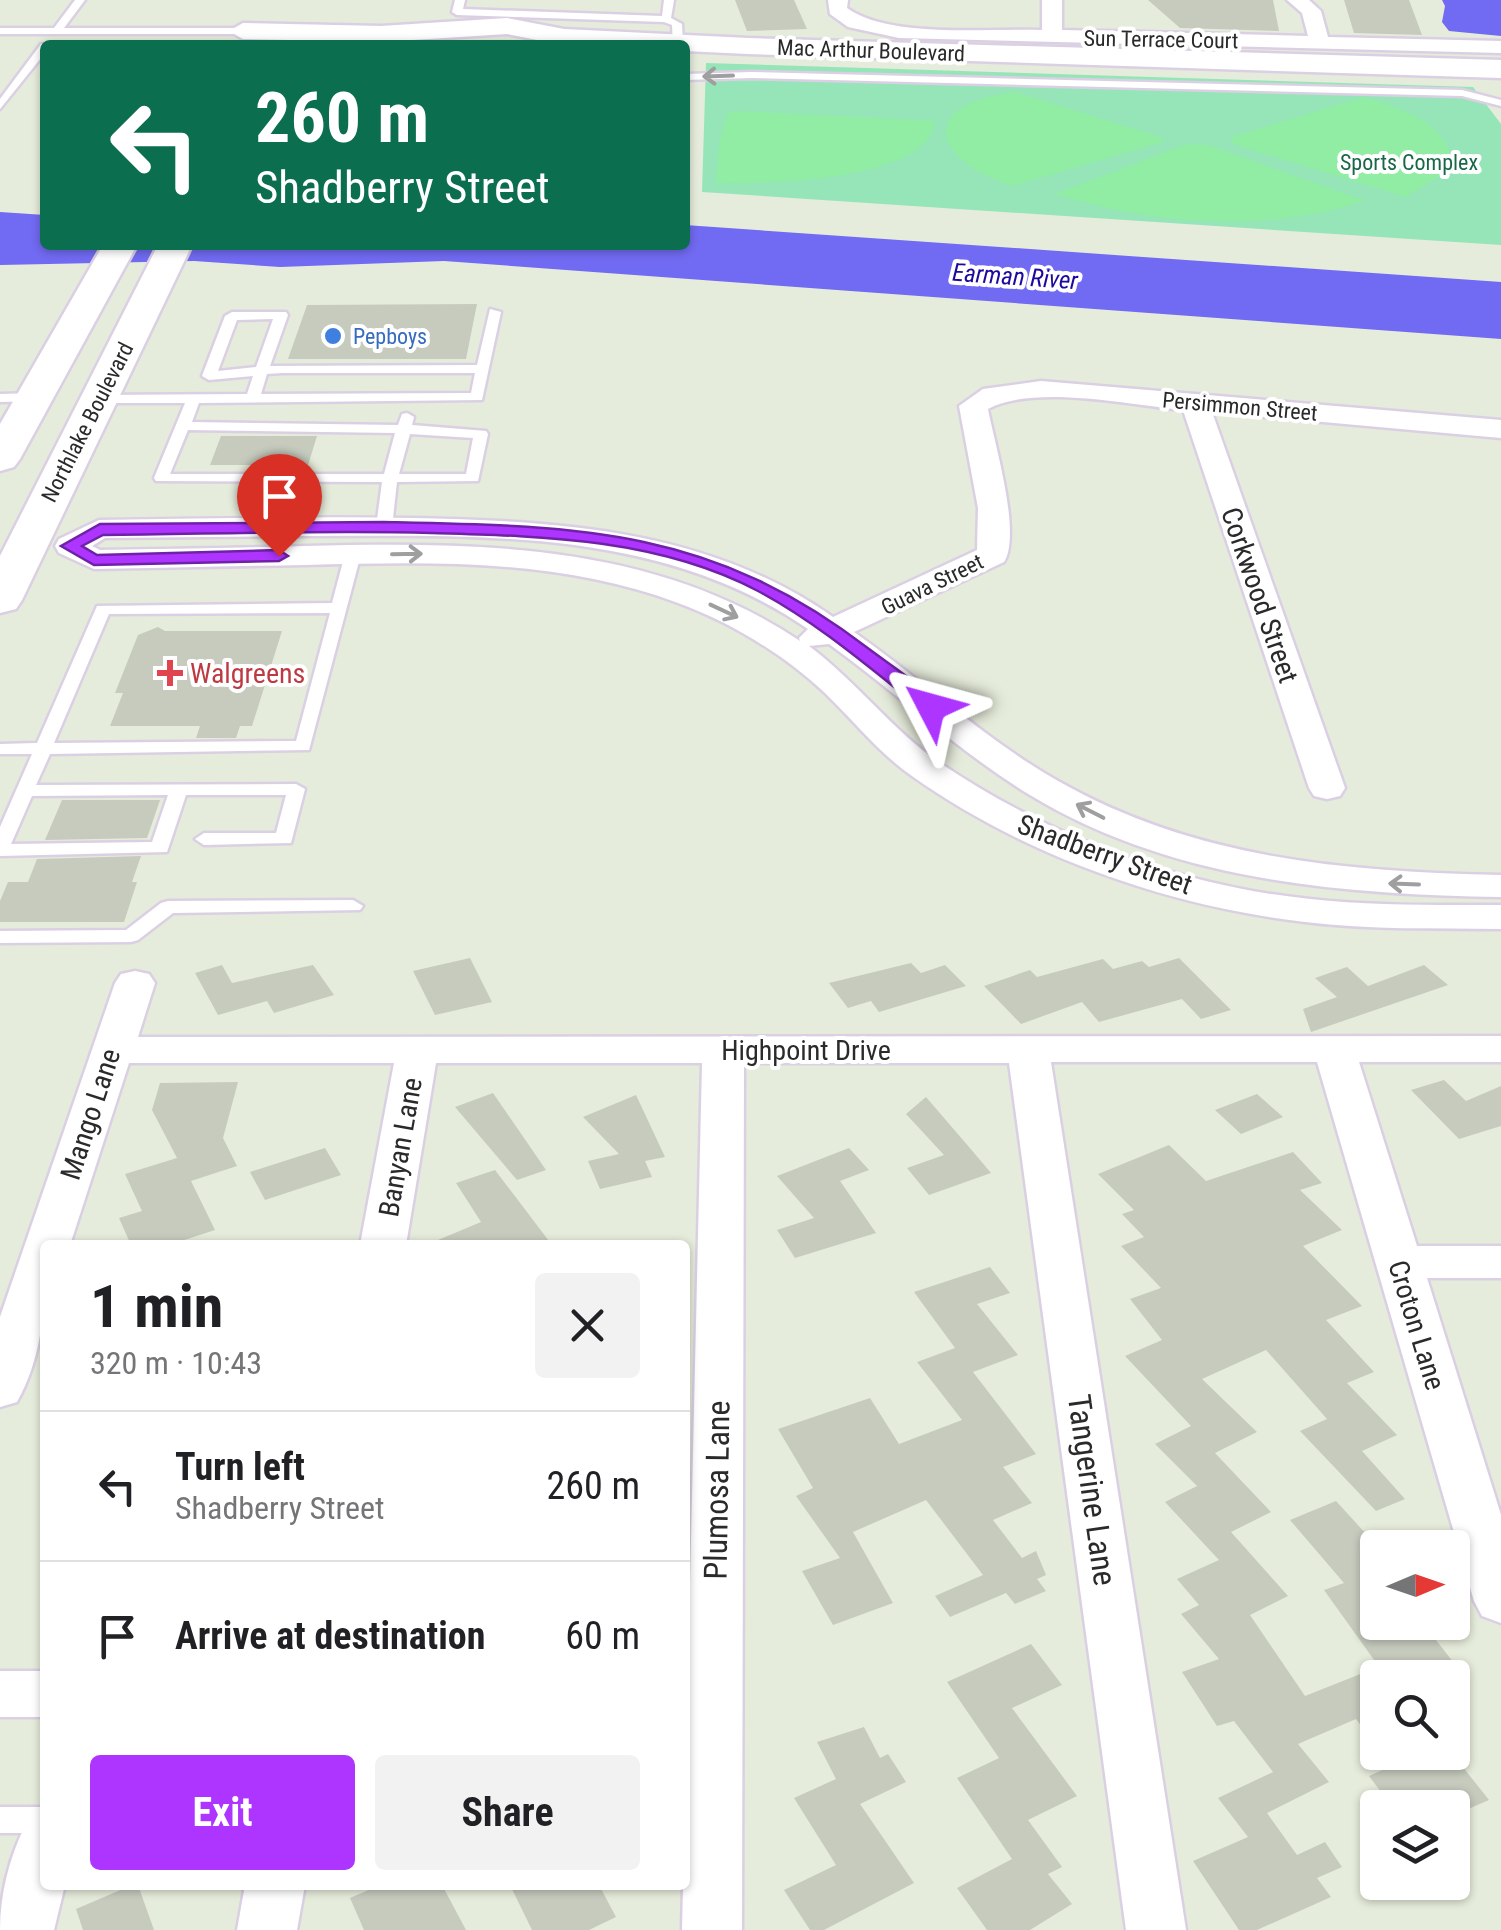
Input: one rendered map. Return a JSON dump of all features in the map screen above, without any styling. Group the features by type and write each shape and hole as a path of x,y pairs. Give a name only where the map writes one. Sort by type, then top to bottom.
{"street":[{"path":"239,40 258,0"},
{"path":"285,40 299,0"},
{"name":"Sun Terrace Court","path":"838,0 837,10 842,17 878,29 1501,48"},
{"path":"1052,0 1052,36"},
{"path":"1297,0 1311,11 1320,43"},
{"name":"Mac Arthur Boulevard","path":"299,40 507,26 564,37 649,40"},
{"name":"Mac Arthur Boulevard","path":"690,41 1501,69"},
{"name":"Mac Arthur Boulevard","path":"690,42 1286,83 1501,80"},
{"name":"Northlake Boulevard","path":"0,459 18,398 113,258"},
{"name":"Northlake Boulevard","path":"0,600 8,546 97,400 169,258"},
{"name":"Persimmon Street","path":"981,400 1007,392 1040,390 1501,428"},
{"name":"Guava Street","path":"833,631 993,555 993,508 973,406 981,400"},
{"name":"Corkwood Street","path":"1194,402 1327,788"},
{"name":"Shadberry Street","path":"8,546 70,546 100,530 384,527 514,530 630,542 704,562 763,586 833,631 983,748 1044,788 1167,846 1216,860 1351,882 1501,886"},
{"name":"Shadberry Street","path":"70,546 94,560 353,554 517,557 632,576 752,624 825,675 922,767 989,810 1057,842 1164,879 1248,902 1385,916 1501,917"},
{"path":"788,649 833,631"},
{"name":"Mango Lane","path":"49,1240 135,983"},
{"name":"Tangerine Lane","path":"1028,1049 1156,1930"},
{"name":"Croton Lane","path":"1334,1049 1398,1262 1490,1531 1501,1601"},
{"name":"Highpoint Drive","path":"111,1050 1501,1049"},
{"name":"Banyan Lane","path":"385,1240 416,1050"},
{"name":"Plumosa Lane","path":"712,1930 722,1050"},
{"path":"1398,1262 1501,1262"},
{"name":"Mango Lane","path":"0,1390 40,1267"},
{"path":"0,1694 40,1694"},
{"path":"12,1829 24,1930"},
{"path":"268,1930 274,1890"}],"lane":[{"path":"51,40 80,0"},
{"path":"460,0 457,12 669,40"},
{"path":"669,0 677,40"},
{"path":"0,31 45,40"},
{"path":"52,40 87,31 239,40"},
{"path":"0,40 40,41"},
{"path":"0,106 40,54"},
{"path":"690,77 1286,83 1462,94 1501,102"},
{"path":"97,400 477,397 495,312"},
{"path":"252,398 262,371 281,316 232,316 209,376 262,371 483,369"},
{"path":"384,527 390,479 406,428 409,398"},
{"path":"182,426 406,428 481,434 472,478 161,478 182,426 194,399"},
{"path":"0,749 304,746 353,554"},
{"path":"179,790 160,848 0,849 103,609 338,608"},
{"path":"24,790 296,789 284,838 204,839"},
{"path":"0,937 130,936 168,907 354,906"},
{"path":"12,1829 40,1821"}],"green space":[{"name":"Sports Complex","path":"706,63 1473,87 1501,124 1501,245 702,192"},
{"path":"1015,92 1163,138 1163,142 1012,186 963,161 950,147 946,133 949,119 962,108 984,98"},
{"path":"1364,97 1416,117 1438,133 1451,157 1440,176 1406,197 1233,144 1231,137"},
{"path":"737,111 935,121 926,141 905,157 875,168 804,180 716,183 720,138 728,114"},
{"path":"1187,144 1208,145 1365,201 1288,218 1210,221 1131,213 1055,194"}],"water":[{"path":"1442,0 1501,0 1501,36 1449,31 1442,22"},
{"name":"Earman River","path":"0,212 40,215 40,250 690,250 690,225 1501,282 1501,339 444,261 280,267 194,261 0,265"}],"building":[{"path":"735,0 794,0 807,29 747,31"},
{"path":"1148,0 1273,0 1279,31 1180,28"},
{"path":"1344,0 1409,0 1422,35 1354,33"},
{"path":"477,304 466,359 288,359 307,305"},
{"path":"221,436 317,436 308,465 210,465"},
{"path":"158,627 165,631 282,631 252,726 240,726 236,738 196,738 200,726 110,726 123,693 115,693 138,635"},
{"path":"62,800 160,800 147,838 45,840"},
{"path":"141,856 124,922 0,922 0,901 8,882 28,882 37,859"},
{"path":"470,958 492,1002 435,1015 413,971"},
{"path":"1179,958 1231,1010 1201,1019 1182,999 1099,1022 1082,1002 1021,1024 984,986 1030,970 1037,977 1103,959 1113,969 1142,961 1149,967"},
{"path":"911,963 921,973 945,965 966,986 879,1012 871,1001 848,1008 829,983"},
{"path":"222,965 232,983 313,965 334,995 274,1013 267,1001 218,1015 195,973"},
{"path":"1424,965 1448,985 1311,1032 1303,1009 1337,997 1315,978 1347,967 1368,986"},
{"path":"1444,1080 1466,1101 1501,1086 1501,1126 1459,1139 1411,1090"},
{"path":"238,1082 223,1138 237,1166 191,1181 215,1230 184,1240 129,1240 119,1218 142,1211 125,1174 177,1158 152,1110 160,1083"},
{"path":"493,1093 546,1170 517,1180 455,1107"},
{"path":"1257,1094 1283,1117 1241,1134 1215,1110"},
{"path":"636,1095 665,1157 645,1161 652,1177 600,1189 588,1161 619,1154 583,1117"},
{"path":"926,1097 991,1173 929,1195 907,1168 944,1155 906,1114"},
{"path":"1169,1145 1206,1181 1293,1152 1322,1183 1300,1190 1342,1230 1303,1246 1362,1306 1326,1320 1374,1372 1347,1383 1397,1435 1362,1451 1405,1499 1376,1511 1300,1431 1327,1419 1266,1350 1202,1379 1257,1432 1215,1453 1271,1512 1231,1532 1288,1596 1250,1615 1305,1696 1360,1674 1360,1724 1356,1719 1298,1744 1329,1782 1267,1813 1297,1855 1325,1842 1342,1867 1317,1878 1331,1897 1257,1930 1239,1930 1193,1861 1248,1837 1218,1798 1273,1772 1234,1721 1217,1726 1182,1672 1219,1659 1181,1614 1199,1605 1177,1579 1219,1560 1165,1502 1197,1486 1155,1444 1191,1426 1125,1356 1162,1340 1130,1299 1161,1288 1121,1246 1144,1237 1122,1214 1134,1210 1098,1174"},
{"path":"325,1148 341,1175 265,1200 250,1172"},
{"path":"849,1148 869,1170 840,1181 876,1233 795,1258 777,1230 814,1218 777,1176"},
{"path":"495,1170 548,1240 438,1240 481,1222 456,1183"},
{"path":"990,1267 1010,1293 977,1304 1018,1355 973,1372 1036,1454 1003,1467 1032,1503 993,1520 1022,1558 1036,1551 1046,1575 1037,1579 1046,1591 1015,1604 1006,1593 950,1617 935,1596 983,1575 926,1500 853,1532 893,1603 833,1625 802,1571 840,1558 796,1496 813,1488 778,1429 870,1398 899,1444 962,1420 917,1362 955,1348 914,1292"},
{"path":"1336,1501 1362,1530 1360,1640 1436,1640 1452,1660 1374,1660 1324,1590 1344,1583 1290,1520"},
{"path":"1031,1644 1062,1685 1012,1708 1077,1796 1028,1820 1062,1867 1048,1874 1072,1904 1030,1930 987,1930 957,1888 1012,1859 957,1778 999,1758 947,1682"},
{"path":"864,1727 880,1758 888,1754 906,1782 860,1804 914,1883 824,1930 810,1930 784,1890 836,1865 794,1798 836,1779 817,1742"},
{"path":"1382,1770 1465,1770 1489,1800 1470,1808 1470,1790 1380,1790 1369,1776"},
{"path":"120,1890 140,1890 154,1930 83,1930 76,1909"},
{"path":"368,1890 445,1890 466,1930 364,1930 350,1898"},
{"path":"512,1890 602,1890 616,1917 589,1930 532,1930"}],"place":[{"name":"Pepboys","path":"333,336"},
{"name":"Walgreens","path":"170,673"}],"route":[{"path":"279,556 94,560 70,546 100,530 384,527 514,530 592,535 630,542 704,562 763,586 841,636 931,707"}]}
